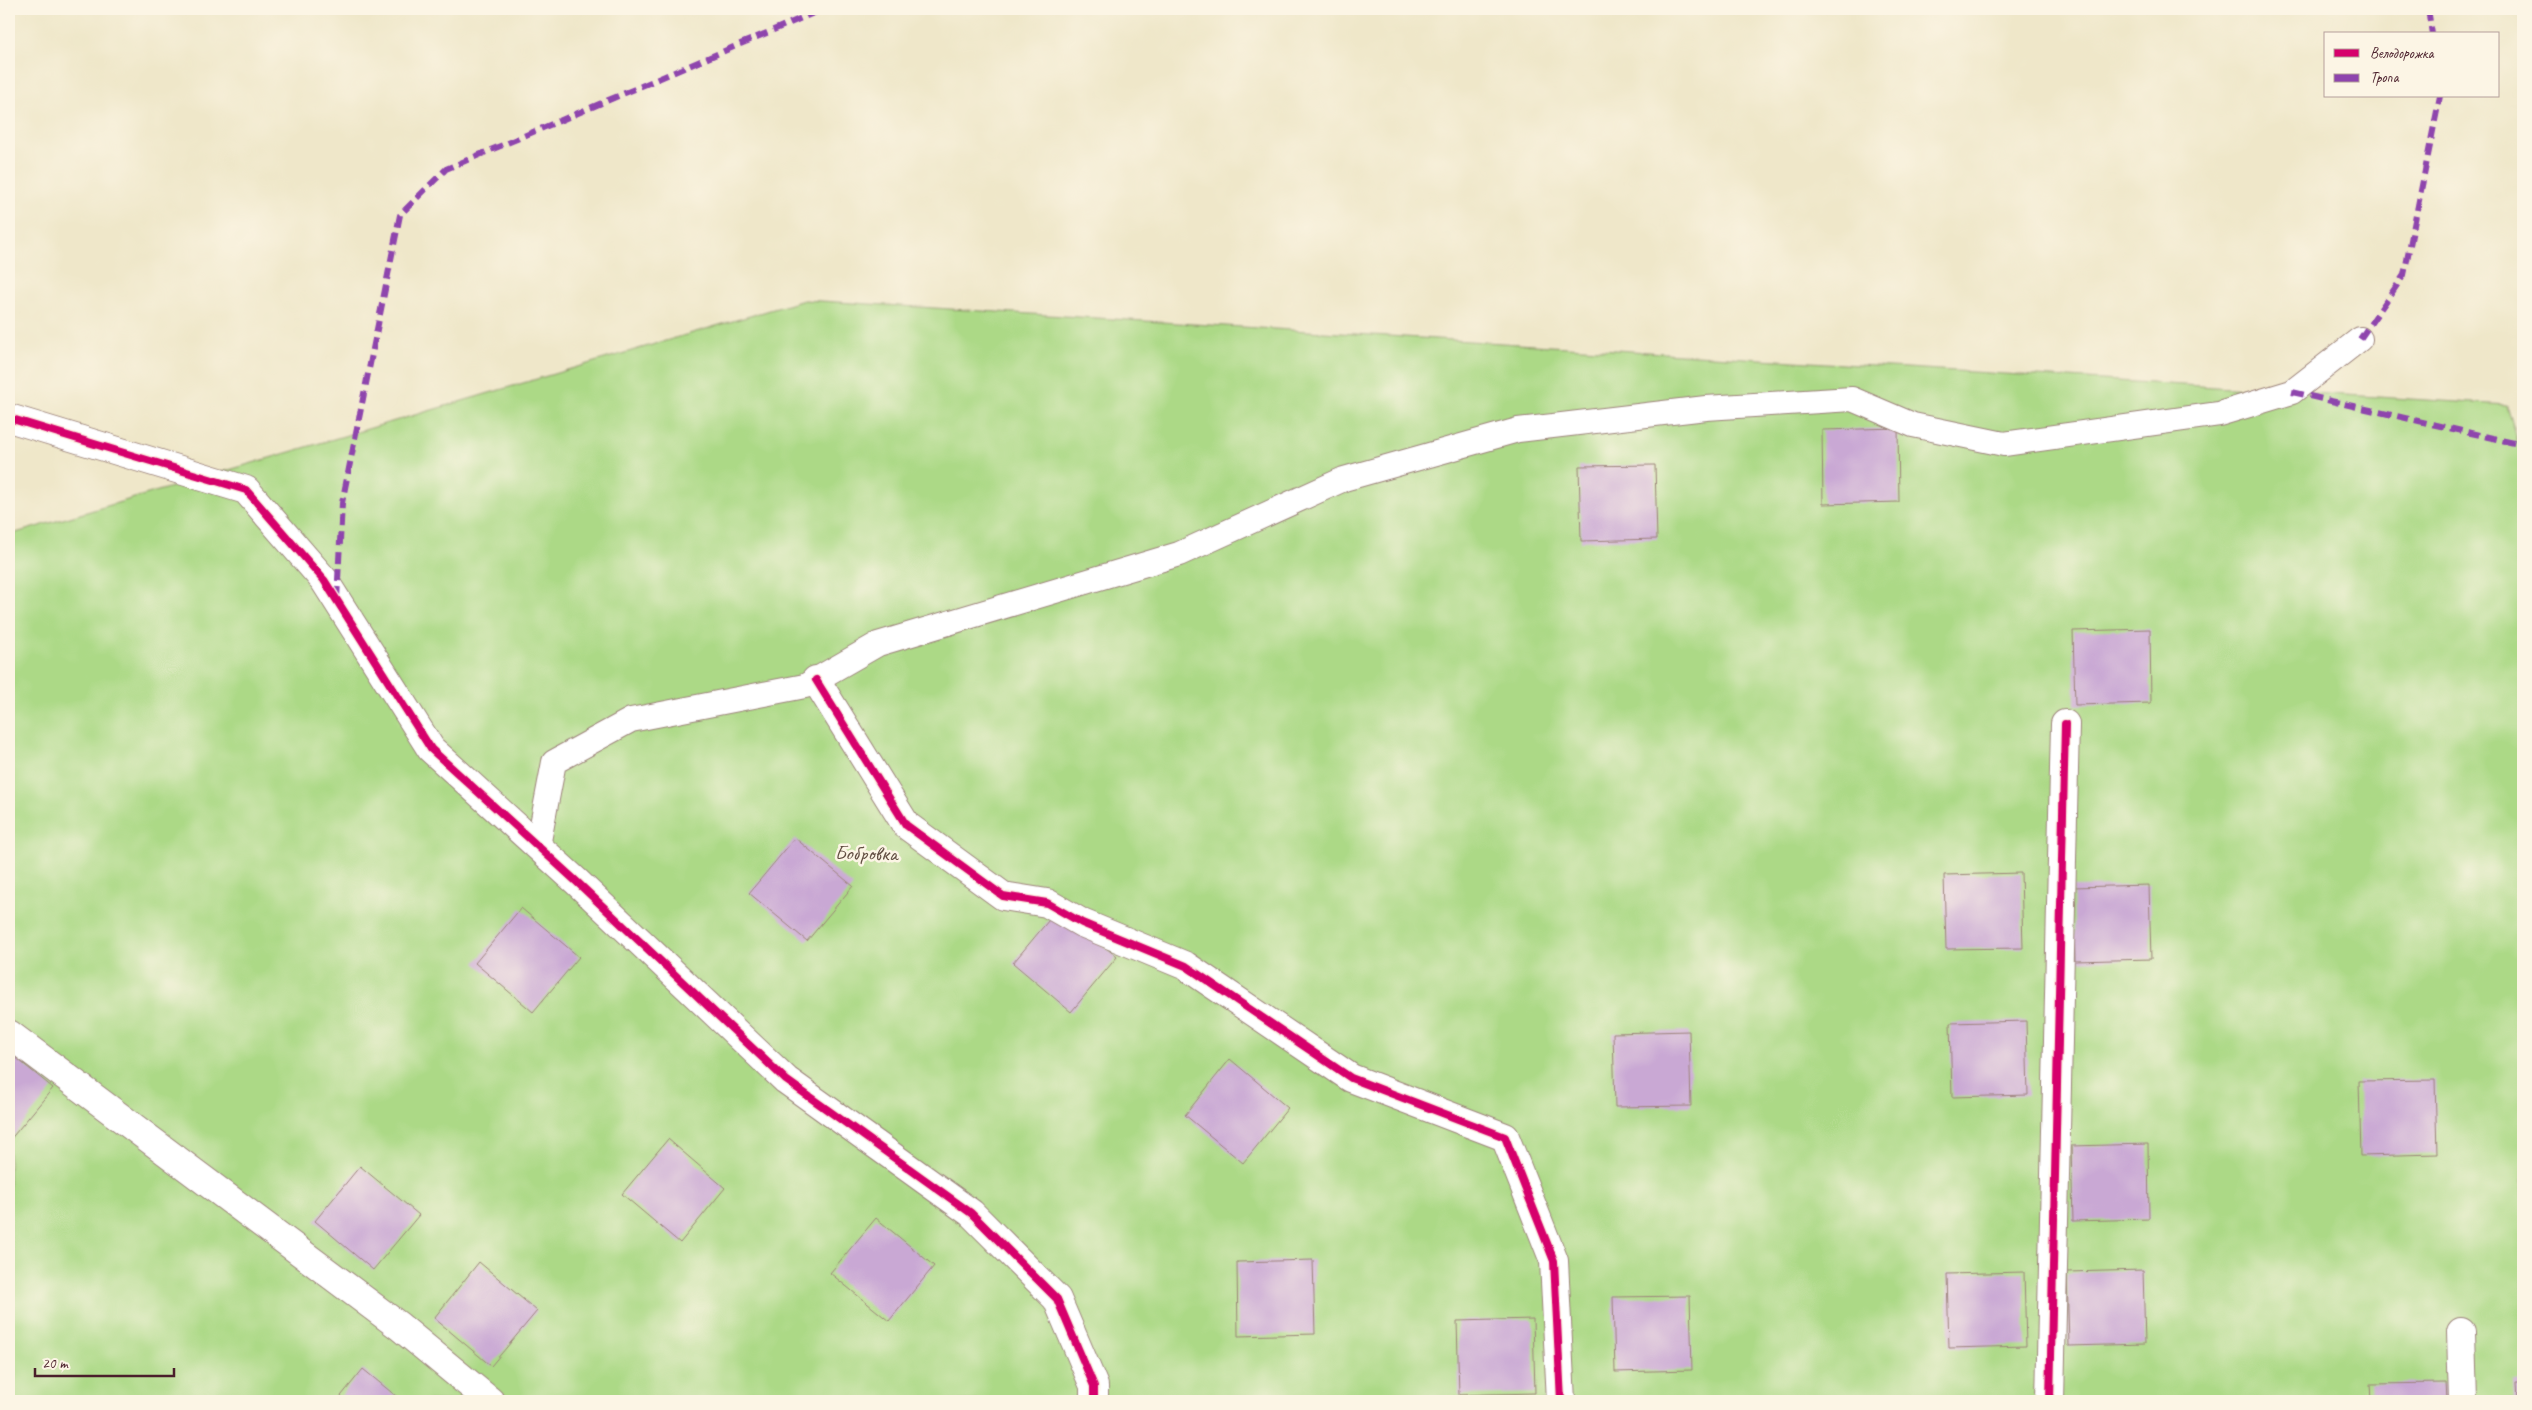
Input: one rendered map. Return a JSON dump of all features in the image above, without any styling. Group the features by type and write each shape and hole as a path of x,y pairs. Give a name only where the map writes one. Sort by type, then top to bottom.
{"street":[{"path":"9,418 246,490 324,580 432,748 786,1080 971,1213 1057,1299 1094,1386 1094,1401"},
{"path":"816,680 906,825 1003,896 1047,903 1082,923 1186,966 1351,1078 1505,1137 1554,1261 1561,1401"},
{"path":"2050,1401 2065,724"},
{"path":"9,1034 399,1326 490,1401"},
{"path":"2461,1332 2463,1401"}],"lane":[{"path":"538,846 554,762 631,720 806,686 878,644 1179,554 1344,479 1518,430 1706,408 1852,399 1913,425 2004,444 2218,414 2292,392 2360,339"}],"green space":[{"name":"Бобровка","path":"804,300 2507,405 2523,459 2523,1401 9,1401 9,535"}],"building":[{"path":"1898,428 1899,502 1823,504 1822,430"},
{"path":"1655,465 1657,539 1581,541 1579,466"},
{"path":"2150,629 2151,703 2075,705 2073,631"},
{"path":"795,838 853,886 807,941 749,893"},
{"path":"2021,873 2023,948 1946,949 1944,875"},
{"path":"2149,885 2151,959 2075,961 2073,887"},
{"path":"521,908 579,957 533,1012 475,963"},
{"path":"1059,908 1117,957 1071,1012 1013,963"},
{"path":"2026,1021 2028,1095 1952,1097 1950,1023"},
{"path":"1689,1031 1691,1106 1615,1107 1613,1033"},
{"path":"9,1052 53,1088 9,1141"},
{"path":"1230,1059 1288,1108 1243,1163 1185,1115"},
{"path":"2435,1080 2437,1154 2361,1156 2359,1081"},
{"path":"668,1139 725,1188 680,1243 622,1194"},
{"path":"2148,1144 2149,1219 2073,1221 2071,1146"},
{"path":"360,1166 419,1215 373,1270 315,1221"},
{"path":"876,1218 934,1266 889,1321 830,1273"},
{"path":"1313,1260 1315,1334 1238,1336 1237,1262"},
{"path":"479,1262 537,1311 491,1366 434,1318"},
{"path":"2143,1270 2145,1344 2069,1346 2067,1272"},
{"path":"2024,1272 2026,1346 1949,1348 1947,1274"},
{"path":"1690,1296 1692,1370 1615,1372 1613,1297"},
{"path":"1533,1319 1535,1393 1459,1395 1457,1321"},
{"path":"363,1369 402,1401 337,1401"},
{"path":"2515,1381 2523,1381 2523,1401 2516,1401"},
{"path":"2446,1383 2447,1401 2371,1401 2370,1384"}],"marked path":[{"path":"337,599 342,503 400,215 446,169 823,9"},
{"path":"2428,9 2432,32"},
{"path":"2360,339 2404,275 2440,98"},
{"path":"2292,392 2523,445"}],"cycle path":[{"path":"9,418 246,490 324,580 431,749 577,882 786,1080 971,1213 1057,1299 1094,1386 1094,1401"},
{"path":"816,680 906,825 1003,896 1047,903 1082,923 1186,966 1351,1078 1505,1137 1554,1261 1561,1401"},
{"path":"2050,1401 2065,724"}]}
